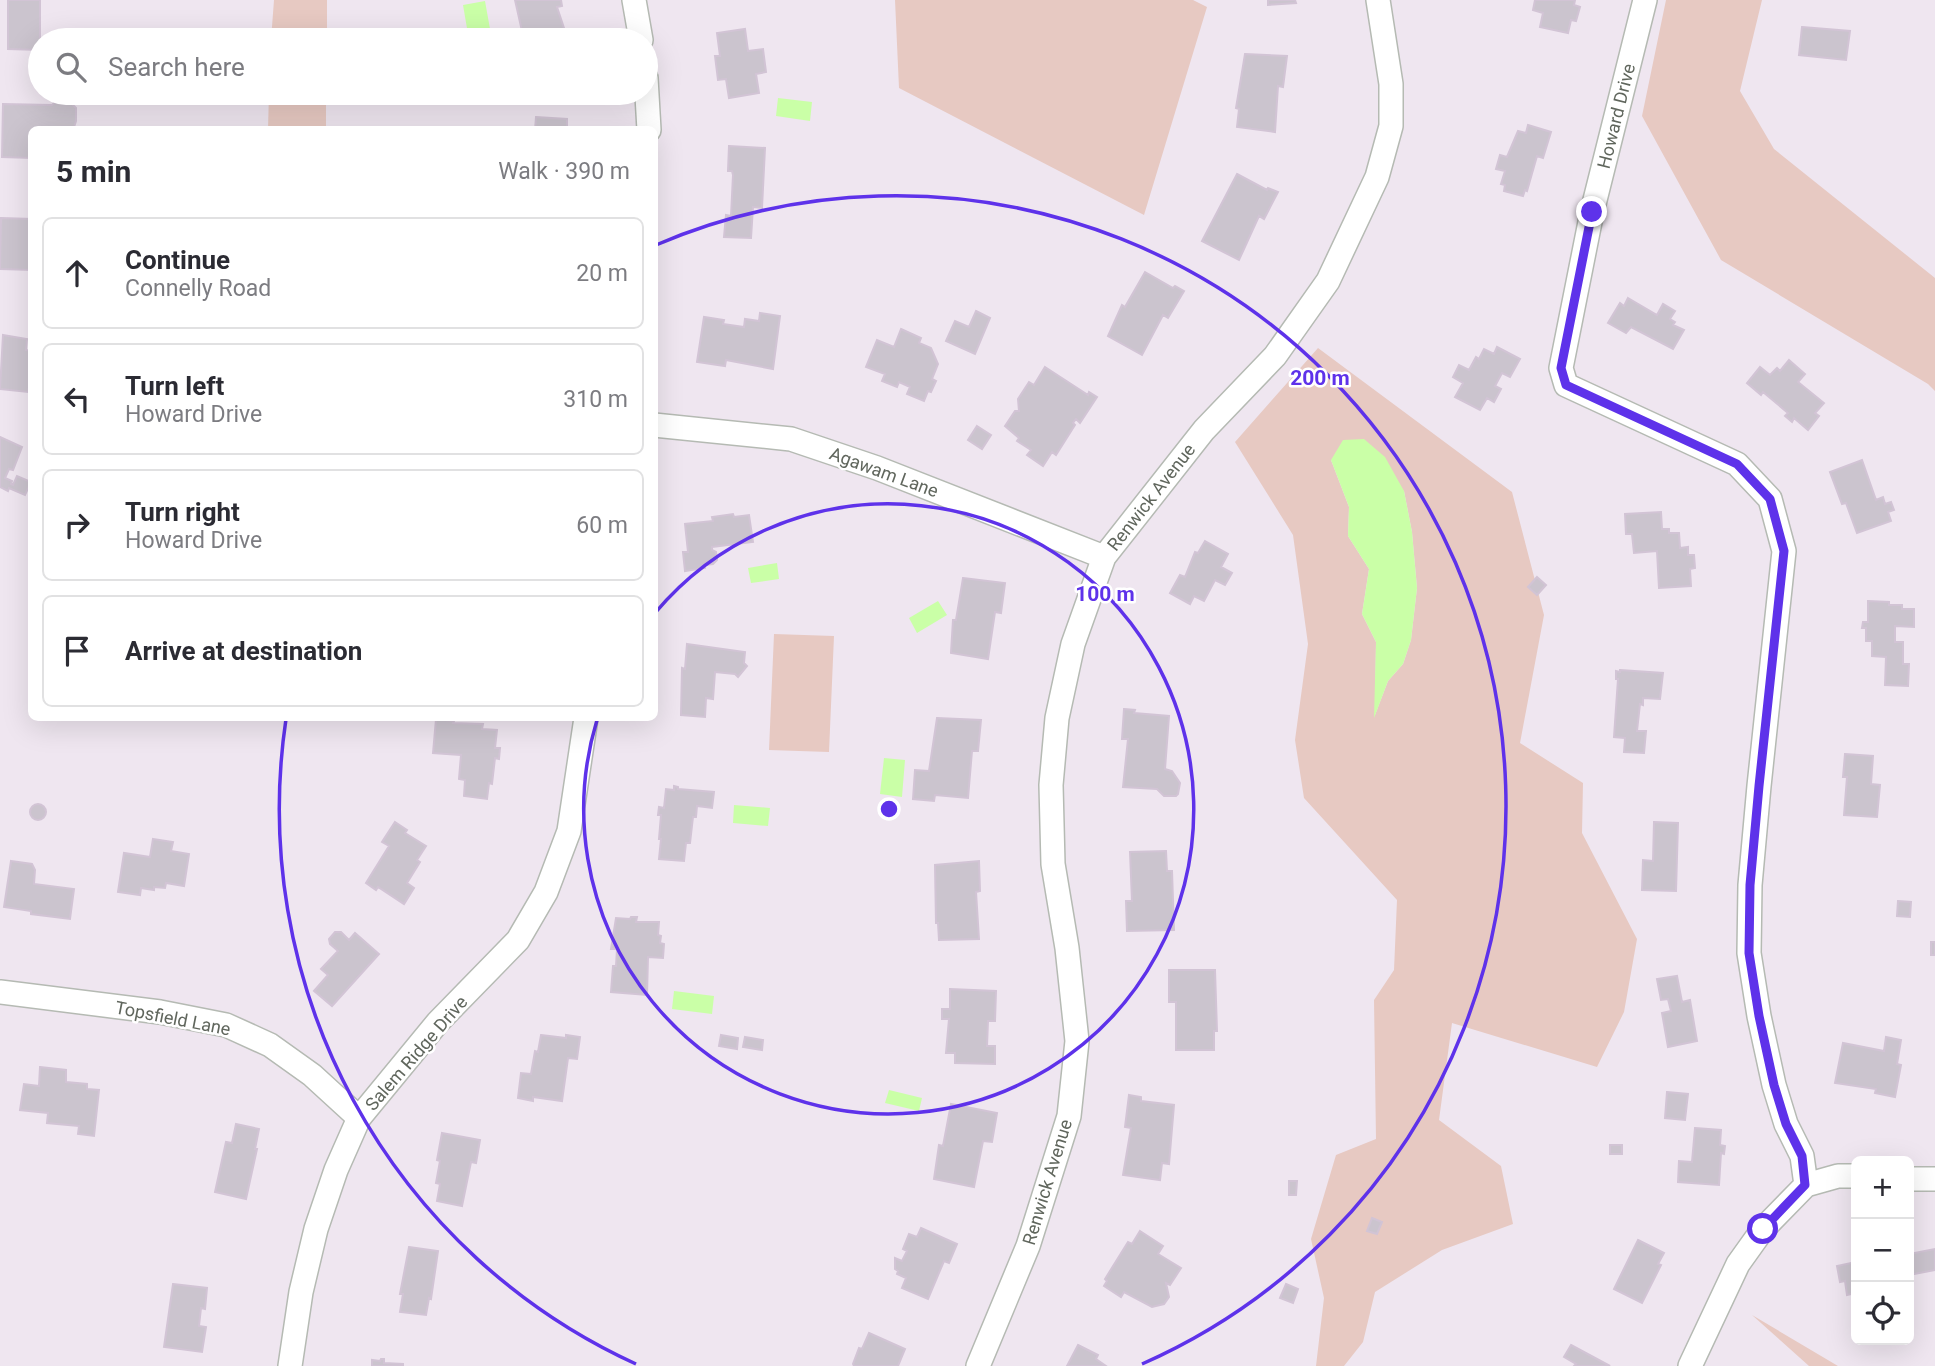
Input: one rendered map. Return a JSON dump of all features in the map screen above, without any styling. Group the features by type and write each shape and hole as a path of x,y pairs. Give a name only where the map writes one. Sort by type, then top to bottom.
{"street":[{"path":"634,0 639,28"},
{"name":"Renwick Avenue","path":"978,1366 1028,1246 1069,1116 1077,1041 1054,864 1051,785 1057,718 1073,644 1104,556 1204,430 1275,356 1328,281 1377,177 1391,126 1391,84 1378,0"},
{"name":"Howard Drive","path":"1645,0 1592,212 1561,368 1566,385 1737,464 1770,499 1784,551 1750,885 1749,953 1774,1085 1786,1124 1802,1156 1805,1185"},
{"path":"648,105 649,126"},
{"name":"Agawam Lane","path":"658,425 791,439 877,468 1104,556"},
{"name":"Salem Ridge Drive","path":"290,1366 301,1292 316,1229 336,1170 359,1118 438,1022 518,940 545,892 569,831 586,721"},
{"name":"Topsfield Lane","path":"0,992 121,1006 226,1025 270,1045 312,1076 359,1118"},
{"path":"1690,1366 1738,1264 1763,1229 1805,1185 1838,1176 1851,1176"},
{"path":"1914,1179 1935,1180"}],"shaded area":[{"path":"274,0 327,0 327,28 272,28"},
{"path":"895,0 1193,0 1207,7 1144,215 899,88"},
{"path":"1666,0 1762,0 1740,91 1774,149 1935,278 1935,391 1928,384 1721,260 1642,116"},
{"path":"485,1 490,28 467,28 463,5"},
{"path":"778,98 812,102 810,121 776,116"},
{"path":"269,105 326,105 326,126 268,126"},
{"path":"1318,348 1512,492 1544,615 1520,743 1583,783 1582,833 1637,939 1624,1012 1597,1067 1452,1023 1439,1120 1501,1166 1513,1224 1442,1250 1375,1292 1363,1342 1344,1366 1316,1366 1324,1298 1311,1239 1336,1155 1376,1139 1374,1000 1394,970 1397,900 1304,798 1295,740 1308,644 1293,535 1235,442","holes":["1331,460 1404,491 1412,532 1417,588 1411,640 1403,664 1388,681 1375,715 1376,642 1362,614 1369,569 1348,536 1349,507"]},
{"path":"1364,439 1385,457 1404,491 1412,532 1417,588 1411,640 1403,664 1388,681 1374,718 1376,642 1362,614 1369,569 1348,536 1349,507 1331,460 1343,440"},
{"path":"777,563 779,579 751,583 748,568"},
{"path":"938,601 947,615 917,633 909,618"},
{"path":"774,634 834,636 829,752 769,750"},
{"path":"884,758 905,760 902,797 880,794"},
{"path":"734,805 770,808 768,826 733,823"},
{"path":"674,991 714,996 712,1014 672,1009"},
{"path":"889,1090 922,1098 919,1111 885,1103"},
{"path":"1752,1315 1838,1366 1809,1366"}],"building":[{"path":"8,0 40,0 40,28 28,28 28,50 8,49"},
{"path":"515,0 561,0 562,6 557,7 564,28 521,28"},
{"path":"1268,0 1295,0 1296,3 1268,5"},
{"path":"1535,0 1575,0 1574,5 1580,7 1576,21 1571,20 1568,33 1540,27 1543,13 1533,10"},
{"path":"1802,27 1850,31 1846,60 1799,55"},
{"path":"745,29 748,51 763,49 766,72 756,74 759,93 729,98 726,79 718,80 715,56 720,56 717,33"},
{"path":"1245,54 1287,56 1283,87 1278,86 1275,132 1237,127 1239,109 1236,108"},
{"path":"3,104 73,105 76,108 76,121 74,126 28,126 28,158 2,157"},
{"path":"536,117 567,119 567,126 535,126"},
{"path":"1528,125 1551,132 1543,158 1537,156 1527,191 1525,190 1523,196 1504,191 1505,185 1501,184 1505,171 1496,169 1500,155 1507,157 1518,131 1526,133"},
{"path":"729,146 765,148 762,208 753,207 751,238 724,237 726,215 731,216 733,175 732,171 728,171"},
{"path":"1237,174 1267,190 1268,188 1278,192 1264,219 1259,216 1239,260 1202,241"},
{"path":"1,218 28,219 28,270 0,269"},
{"path":"1145,272 1173,288 1175,286 1184,291 1168,318 1163,315 1142,355 1108,336 1122,305 1125,307"},
{"path":"1628,298 1657,315 1663,304 1675,311 1670,319 1675,322 1673,325 1684,330 1673,349 1631,327 1626,333 1608,323 1620,303 1624,306"},
{"path":"976,311 990,318 975,354 946,341 955,321 969,327"},
{"path":"760,313 780,316 773,369 726,360 725,366 697,362 704,317 724,320 723,324 744,327 745,319 759,321"},
{"path":"901,329 921,338 919,343 931,348 938,364 932,379 936,381 924,401 907,394 910,387 899,382 897,387 882,381 885,374 866,367 877,340 894,347"},
{"path":"3,335 27,339 28,392 0,389"},
{"path":"1497,347 1520,359 1510,377 1502,373 1495,386 1501,389 1494,402 1487,398 1480,410 1455,397 1463,383 1453,377 1459,365 1469,370 1484,349 1494,354"},
{"path":"1789,360 1805,374 1798,382 1824,403 1815,413 1819,416 1808,430 1794,418 1792,422 1785,416 1788,413 1763,392 1761,395 1747,383 1760,367 1770,375 1777,368 1780,371"},
{"path":"1045,367 1088,395 1089,392 1097,397 1080,423 1076,419 1073,423 1075,425 1056,455 1052,452 1043,466 1027,455 1031,450 1017,441 1019,438 1005,426 1015,411 1019,411 1018,399 1029,382 1034,385"},
{"path":"977,426 991,435 982,449 968,440"},
{"path":"0,437 22,447 13,470 9,469 5,478 12,481 13,485 17,476 28,481 28,488 25,495 0,487"},
{"path":"1862,460 1876,500 1883,497 1885,504 1891,502 1894,510 1888,512 1891,521 1857,533 1830,472"},
{"path":"1661,512 1662,529 1669,529 1669,533 1679,533 1680,548 1688,547 1688,555 1694,555 1695,568 1690,569 1691,586 1659,588 1657,551 1634,553 1632,534 1626,534 1625,514"},
{"path":"733,514 734,517 749,515 753,542 712,547 717,560 713,564 685,571 683,552 688,552 685,524 713,521 712,517"},
{"path":"1205,541 1228,554 1221,567 1232,573 1225,585 1215,580 1204,601 1194,596 1190,604 1170,593 1180,575 1185,577 1195,552 1198,553"},
{"path":"1537,577 1546,585 1537,595 1528,587"},
{"path":"963,578 1005,583 1001,613 995,612 988,659 951,653 953,620 956,620"},
{"path":"1868,601 1889,602 1889,605 1902,605 1902,609 1914,609 1914,627 1895,626 1895,642 1903,642 1903,664 1909,664 1908,686 1885,685 1886,657 1872,656 1872,641 1866,641 1866,628 1862,628 1863,622 1868,622"},
{"path":"687,644 745,652 744,663 747,666 738,677 735,674 715,672 713,699 706,698 705,717 681,715 682,668 685,669"},
{"path":"1616,671 1663,673 1660,699 1643,698 1643,705 1640,704 1637,731 1646,731 1644,753 1624,752 1625,738 1614,737 1618,679"},
{"path":"1124,709 1135,710 1134,713 1169,716 1165,769 1172,771 1180,783 1176,796 1164,796 1157,789 1123,787 1128,739 1122,739"},
{"path":"937,718 981,720 978,751 972,751 968,798 935,795 934,801 913,799 915,770 929,771"},
{"path":"436,721 483,724 482,729 497,730 495,748 500,748 499,759 495,758 487,799 464,796 465,780 459,779 461,755 433,753"},
{"path":"1845,754 1873,756 1871,784 1880,785 1877,817 1844,815 1847,777 1843,777"},
{"path":"674,786 678,789 714,792 712,808 697,806 690,843 686,843 684,861 659,859 659,807 664,808 666,789 674,790"},
{"path":"38,804 46,812 38,820 30,812"},
{"path":"395,822 407,830 405,833 426,846 407,883 414,888 404,904 378,887 376,890 366,883 389,846 382,842"},
{"path":"1654,822 1678,823 1676,891 1642,890 1643,860 1653,861"},
{"path":"153,839 173,842 171,851 189,854 184,886 166,883 165,888 141,888 140,895 118,892 124,853 150,857"},
{"path":"1166,851 1167,871 1172,871 1174,930 1127,931 1126,901 1132,901 1130,852"},
{"path":"11,861 32,864 35,870 34,884 74,889 70,919 4,907"},
{"path":"979,861 980,891 976,892 979,939 939,940 935,865"},
{"path":"1898,901 1911,902 1910,917 1897,916"},
{"path":"637,917 636,922 659,922 658,935 661,936 660,943 664,944 663,958 648,957 647,995 611,992 613,966 616,966 617,949 611,949 616,918"},
{"path":"335,932 341,932 349,940 355,933 379,954 332,1006 314,991 328,975 321,969 338,951 330,944 329,939"},
{"path":"1931,942 1935,942 1935,955 1931,955"},
{"path":"1169,970 1215,970 1217,1031 1214,1031 1214,1050 1176,1050 1176,1002 1169,1002"},
{"path":"1677,976 1682,1002 1690,1000 1697,1041 1668,1047 1662,1013 1671,1011 1668,999 1661,1000 1657,979"},
{"path":"950,989 996,991 995,1021 988,1021 987,1046 995,1046 995,1064 955,1063 955,1053 946,1053 949,1019 942,1019 942,1009 950,1009"},
{"path":"541,1035 580,1037 577,1059 568,1058 562,1101 518,1098 521,1073 531,1074"},
{"path":"721,1035 738,1038 737,1049 719,1046"},
{"path":"745,1037 763,1040 762,1050 743,1047"},
{"path":"1886,1037 1901,1040 1897,1064 1901,1065 1895,1097 1875,1093 1876,1089 1835,1083 1843,1043 1884,1051"},
{"path":"40,1067 66,1070 66,1082 87,1084 87,1089 99,1090 94,1136 78,1134 79,1126 47,1123 48,1113 20,1110 24,1084 39,1086"},
{"path":"1667,1092 1688,1094 1685,1120 1665,1118"},
{"path":"1129,1095 1141,1097 1141,1101 1174,1105 1169,1164 1162,1163 1160,1180 1123,1175 1131,1128 1125,1127"},
{"path":"951,1104 997,1113 992,1142 983,1141 974,1187 934,1179 939,1145 943,1146"},
{"path":"236,1124 259,1129 246,1199 215,1192 226,1142 232,1143"},
{"path":"1695,1128 1721,1130 1720,1145 1725,1146 1724,1154 1721,1153 1719,1185 1678,1182 1679,1161 1692,1162"},
{"path":"442,1133 480,1140 476,1163 471,1162 462,1206 437,1201 440,1184 436,1183 440,1161 437,1160"},
{"path":"1610,1145 1622,1145 1622,1154 1610,1154"},
{"path":"1289,1181 1297,1181 1296,1195 1289,1195"},
{"path":"1372,1218 1382,1222 1377,1234 1367,1231"},
{"path":"921,1228 957,1244 949,1263 944,1261 928,1299 902,1288 906,1278 897,1274 895,1269 895,1258 902,1261 907,1251 903,1249 909,1234 917,1237"},
{"path":"1140,1231 1163,1246 1158,1254 1181,1268 1170,1285 1166,1283 1169,1297 1164,1304 1152,1307 1124,1292 1121,1297 1104,1286 1107,1281 1105,1279 1128,1242 1132,1244"},
{"path":"1638,1240 1664,1253 1642,1303 1614,1289"},
{"path":"409,1247 438,1251 426,1315 400,1312 403,1294 400,1294"},
{"path":"1935,1249 1935,1270 1914,1274 1914,1253"},
{"path":"1851,1263 1851,1294 1847,1295 1845,1281 1840,1282 1837,1266"},
{"path":"173,1284 207,1288 205,1309 201,1308 199,1326 206,1327 202,1352 164,1347"},
{"path":"1286,1284 1298,1289 1293,1303 1280,1298"},
{"path":"869,1333 905,1349 898,1366 854,1366 859,1348 862,1349"},
{"path":"1078,1345 1098,1355 1096,1359 1106,1366 1067,1366"},
{"path":"1571,1345 1610,1366 1574,1366 1576,1364 1564,1357"},
{"path":"384,1359 384,1363 403,1366 372,1366 372,1360"}],"route":[{"path":"1592,212 1561,368 1566,385 1737,464 1770,499 1784,551 1750,885 1749,953 1774,1085 1786,1124 1802,1156 1805,1185 1763,1229"}]}
